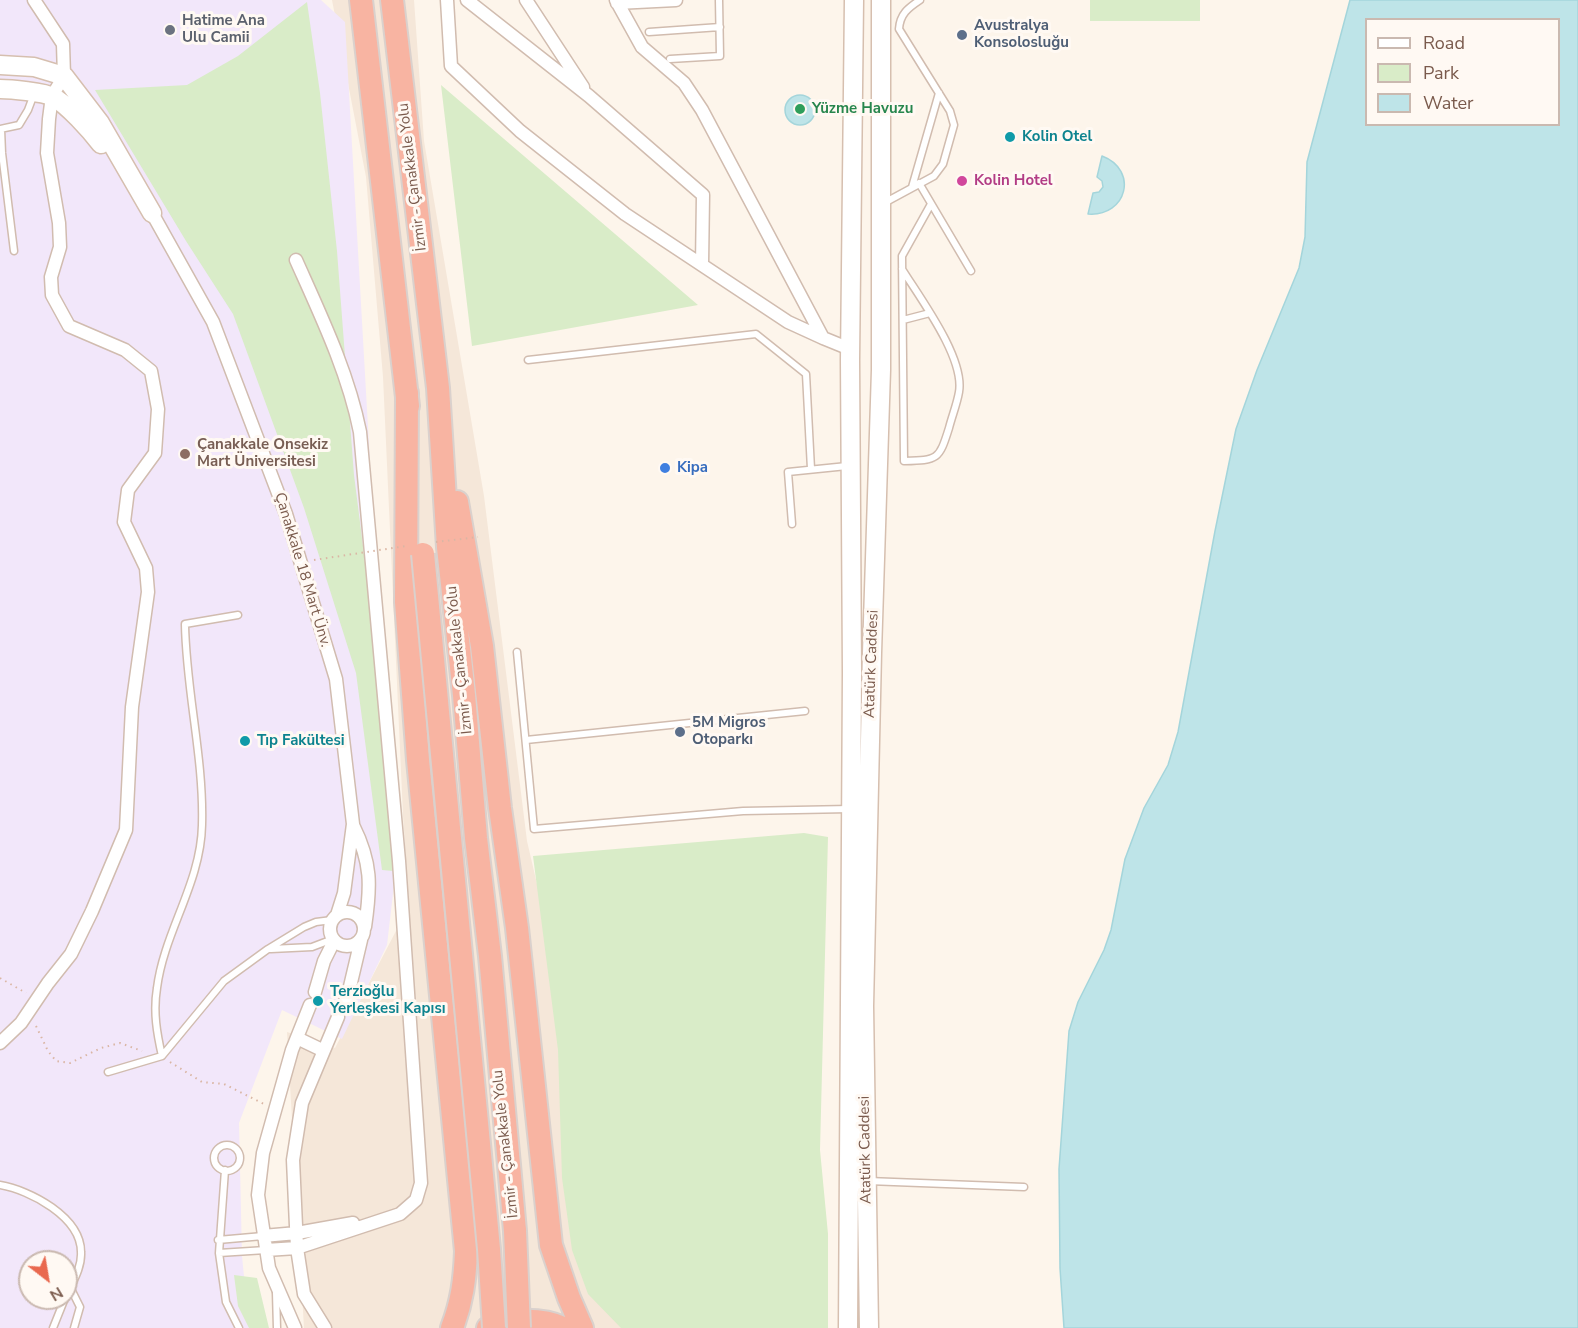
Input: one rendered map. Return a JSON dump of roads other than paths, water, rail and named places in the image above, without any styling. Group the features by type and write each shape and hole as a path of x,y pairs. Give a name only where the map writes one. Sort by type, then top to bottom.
{"highway":[{"name":"İzmir - Çanakkale Yolu","path":"361,0 400,349 407,393 488,1237 494,1328"},
{"name":"İzmir - Çanakkale Yolu","path":"392,0 438,388 448,547 476,838 490,956 515,1231 519,1328"},
{"path":"438,388 482,646 500,808 517,928 551,1245 582,1328"},
{"path":"407,393 406,602 418,760 466,1251 465,1282 460,1307 452,1328"},
{"path":"488,1328 524,1321 557,1325 563,1328"}],"main road":[{"name":"Atatürk Caddesi","path":"854,0 850,349 852,673 859,808 869,1328"},
{"name":"Atatürk Caddesi","path":"848,1328 859,808 881,347 881,0"},
{"path":"0,65 34,67 64,76 100,123 152,213"},
{"path":"0,89 43,95 89,128 152,213"},
{"path":"852,209 881,205"},
{"path":"850,349 881,347"}],"street":[{"path":"0,1044 21,1023 71,954 105,883 126,830 132,707 148,592 146,568 124,522 128,490 155,453 158,409 151,371 125,350 69,326 52,295 51,277 60,247 60,223 47,153 43,95 64,76 63,44 34,0"},
{"path":"447,0 451,66 520,131 616,208 702,266 788,322 850,349"},
{"path":"467,0 589,96 703,195 702,266"},
{"path":"526,0 589,96"},
{"path":"676,0 616,1 642,47 684,83 702,110 823,338"},
{"name":"Çanakkale 18 Mart Ünv.","path":"152,213 213,322 286,514 336,679 353,824 344,893 334,918"},
{"path":"266,1250 297,1248 393,1216 411,1205 420,1192 422,1183 399,861 360,432 354,403 335,350 296,260"},
{"path":"344,1004 365,927 370,891 365,849 353,824"},
{"path":"315,992 333,940 330,930 334,918 348,912 354,913 359,916 365,927"},
{"path":"333,940 344,947 361,940"},
{"path":"295,1328 269,1268 258,1195 263,1153 297,1038 310,1005"},
{"path":"325,1328 304,1294 297,1248 294,1160 302,1103 322,1050 338,1017"},
{"path":"297,1038 322,1050"},
{"path":"263,1236 297,1233 393,1216"}],"lane":[{"path":"670,59 720,56 719,0"},
{"path":"881,205 934,176 943,164 954,125 950,111 899,29 900,20 906,10 920,0"},
{"path":"649,32 720,27"},
{"path":"916,185 939,93"},
{"path":"14,251 1,129 19,125 28,110 43,95"},
{"path":"916,185 931,204 971,271"},
{"path":"902,268 954,358 960,384 942,451 934,458 927,460 904,460 903,320 902,268 902,256 931,204"},
{"path":"903,320 930,313"},
{"path":"528,360 756,334 806,374 811,469"},
{"path":"792,524 788,471 851,466"},
{"path":"162,1056 155,1028 157,988 163,961 193,880 202,826 198,745 186,657 185,624 238,615"},
{"path":"518,652 534,829 743,811 859,808"},
{"path":"526,740 805,711"},
{"path":"108,1072 162,1056 224,981 268,949 304,927 334,918"},
{"path":"268,949 312,947 333,940"},
{"path":"227,1145 237,1151 240,1159 236,1167 225,1170 215,1163 214,1155 219,1148 227,1145"},
{"path":"225,1170 218,1240 219,1253 226,1302 239,1328"},
{"path":"867,1181 1024,1187"},
{"path":"0,1185 16,1187 55,1209 74,1228 80,1243 81,1260 78,1267"},
{"path":"218,1240 263,1236"},
{"path":"219,1253 266,1250"},
{"path":"276,1284 277,1328"},
{"path":"74,1328 80,1307 78,1303"},
{"path":"53,1328 61,1310"}],"water":[{"path":"1350,0 1578,0 1578,1328 1064,1328 1060,1268 1059,1169 1069,1031 1078,1002 1104,950 1111,930 1125,859 1144,808 1168,765 1178,732 1236,429 1257,370 1299,268 1305,237 1307,162"},
{"name":"Yüzme Havuzu","path":"800,95 810,100 815,110 810,120 800,125 790,120 785,110 790,100"},
{"path":"1102,156 1114,163 1121,171 1124,181 1123,191 1119,201 1112,208 1101,213 1088,214 1093,193 1099,192 1103,187 1102,181 1097,177"}],"place":[{"name":"Hatime Ana Ulu Camii","path":"170,30"},
{"name":"Avustralya Konsolosluğu","path":"962,35"},
{"name":"Yüzme Havuzu","path":"800,109"},
{"name":"Kolin Otel","path":"1010,137"},
{"name":"Kolin Hotel","path":"962,181"},
{"name":"Çanakkale Onsekiz Mart Üniversitesi","path":"185,454"},
{"name":"Kipa","path":"665,468"},
{"name":"5M Migros Otoparkı","path":"680,732"},
{"name":"Tıp Fakültesi","path":"245,741"},
{"name":"Terzioğlu Yerleşkesi Kapısı","path":"318,1001"}]}
